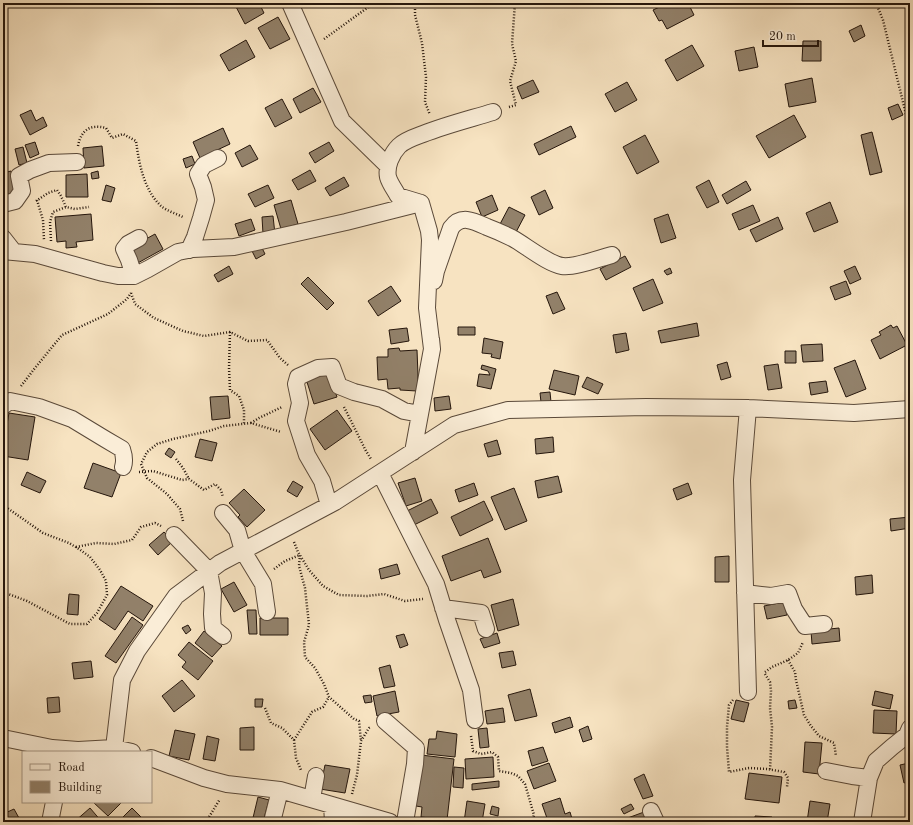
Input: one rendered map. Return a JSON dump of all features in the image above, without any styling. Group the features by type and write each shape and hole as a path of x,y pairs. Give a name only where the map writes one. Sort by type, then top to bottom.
{"street":[{"path":"290,3 342,122 388,166"},
{"path":"421,203 398,196 388,177 388,166 398,146 410,139 435,130 493,112"},
{"path":"189,250 198,229 206,200 204,187 198,174 204,165 218,158"},
{"path":"3,204 15,201 22,191 19,176 48,163 77,162"},
{"path":"3,238 9,252 44,257 118,276 134,276 178,252 193,249 234,247 346,222 421,203"},
{"path":"421,203 430,240 427,308 432,349"},
{"path":"413,452 432,349 428,305 436,271 451,228 455,224 465,220 473,221 512,238 561,266 570,266 612,254"},
{"path":"134,276 124,249 128,244 139,238"},
{"path":"329,505 322,482 307,455 296,421 300,403 296,384 298,377 318,368 332,367 339,386 354,392 382,399 404,411 420,414"},
{"path":"7,404 39,407 72,419 122,449 124,456 123,467"},
{"path":"3,738 52,750 124,751 122,680 137,651 176,596 220,564 329,505 454,425 508,410 646,407 748,408 854,413 910,409"},
{"path":"748,408 742,480 748,692"},
{"path":"380,473 436,584 471,690 475,720"},
{"path":"223,513 237,530 243,551 263,584 267,612"},
{"path":"179,540 209,571 214,592 212,614 213,628 223,636"},
{"path":"745,592 771,596 788,593 794,610 805,626 824,624"},
{"path":"442,605 481,614 486,629"},
{"path":"385,721 416,748 415,764 405,822"},
{"path":"862,822 869,778 876,760 907,735 910,728"},
{"path":"152,758 204,778 227,784 280,790 390,822"},
{"path":"833,772 869,778"},
{"path":"312,799 316,776"},
{"path":"272,822 280,790"},
{"path":"50,822 54,803"},
{"path":"332,805 333,822"}],"path":[{"path":"310,50 374,3"},
{"path":"415,3 415,15 424,57 426,77 425,102 435,130"},
{"path":"493,112 516,105 510,81 516,61 512,44 515,3"},
{"path":"876,3 883,20 910,131"},
{"path":"77,162 76,154 80,137 86,129 97,126 106,128 112,138 123,134 136,141 137,152 145,182 154,197 162,207 184,218 198,229"},
{"path":"35,168 37,181 35,194 43,220 44,257"},
{"path":"19,195 27,205 57,190 66,208"},
{"path":"44,257 51,238 50,222 53,212 66,208 89,208"},
{"path":"7,404 62,335 108,314 127,299 134,288 134,276"},
{"path":"131,293 135,304 154,318 183,330 204,336 230,332 248,341 267,340 280,358 298,377"},
{"path":"230,332 228,368 230,390 239,396 244,410 244,424"},
{"path":"339,386 341,402 366,451 380,473"},
{"path":"76,547 96,543 114,544 132,540 141,527 155,524 168,528 179,540 185,525 180,509 167,494 147,478 141,464 147,452 157,444 173,439 224,426 250,423 299,399"},
{"path":"250,423 274,430 302,441"},
{"path":"176,459 189,479 195,485 204,490 215,484 221,490 224,499 223,513"},
{"path":"145,472 153,471 182,480 189,479"},
{"path":"3,505 43,533 69,543 90,557 106,581 107,595 97,613 87,624 70,624 27,601 3,592"},
{"path":"287,528 309,570 323,586 339,595 367,596 384,594 405,601 425,599 442,605"},
{"path":"263,584 273,570 284,561 300,555"},
{"path":"300,555 299,566 305,588 309,625 304,642 305,657 315,668 329,697 354,719 359,721 361,741 357,775 348,810"},
{"path":"787,787 788,778 784,772 749,768 729,772 727,727 729,705 736,696 748,692 764,672 788,660 798,653 804,641 805,626"},
{"path":"788,660 795,672 804,715 819,736 834,744 836,758 833,772"},
{"path":"764,672 770,682 771,691 770,708 772,727 770,770"},
{"path":"294,740 312,712 323,707 329,697"},
{"path":"265,708 271,723 282,728 294,740 296,758 303,774 316,776"},
{"path":"475,720 471,735 473,751 481,754 492,752 498,757 499,771 518,776 525,784 534,815 532,822"},
{"path":"361,741 369,728 376,723 385,721"},
{"path":"206,822 220,801 227,784"}],"building":[{"path":"234,3 259,3 264,13 245,24"},
{"path":"668,3 688,3 694,15 667,29 662,20 659,21 653,10"},
{"path":"278,17 290,39 270,49 258,28"},
{"path":"861,25 865,36 854,42 849,31"},
{"path":"246,40 255,57 229,71 220,55"},
{"path":"803,41 821,41 821,61 802,61"},
{"path":"692,45 704,66 677,81 665,60"},
{"path":"754,47 758,67 739,71 735,51"},
{"path":"812,78 816,102 789,107 785,84"},
{"path":"533,80 539,92 522,99 517,87"},
{"path":"627,82 637,100 615,112 605,94"},
{"path":"313,88 321,102 300,113 293,99"},
{"path":"282,99 292,118 275,127 265,108"},
{"path":"898,104 903,115 892,120 888,108"},
{"path":"31,110 36,121 43,117 47,126 30,135 20,115"},
{"path":"794,115 806,137 769,158 756,136"},
{"path":"571,126 576,137 539,155 534,144"},
{"path":"223,128 230,144 200,158 193,142"},
{"path":"872,132 882,172 870,175 861,135"},
{"path":"645,135 659,162 637,174 623,147"},
{"path":"35,142 39,154 30,158 25,145"},
{"path":"329,142 334,151 315,163 309,153"},
{"path":"250,145 258,159 242,167 235,153"},
{"path":"102,146 104,166 84,168 83,148"},
{"path":"23,147 27,163 19,165 15,149"},
{"path":"192,156 195,164 186,168 183,159"},
{"path":"310,170 316,181 298,190 292,180"},
{"path":"11,171 16,193 3,195 3,173"},
{"path":"98,171 99,178 92,179 91,173"},
{"path":"87,174 88,197 66,197 66,175"},
{"path":"344,177 349,186 330,196 325,188"},
{"path":"709,180 719,202 707,208 696,187"},
{"path":"746,181 751,190 727,204 722,195"},
{"path":"106,185 115,188 111,202 102,200"},
{"path":"268,185 274,198 255,207 248,194"},
{"path":"545,190 553,208 539,215 531,197"},
{"path":"492,195 498,210 482,217 476,202"},
{"path":"291,200 298,224 281,229 274,205"},
{"path":"830,202 838,222 814,232 806,213"},
{"path":"753,205 760,221 739,230 732,214"},
{"path":"509,207 525,215 515,234 499,226"},
{"path":"91,214 93,240 76,242 77,247 66,248 66,241 57,242 55,217"},
{"path":"668,214 676,238 661,243 654,219"},
{"path":"273,216 275,234 263,234 262,217"},
{"path":"778,217 783,229 756,242 750,230"},
{"path":"251,219 255,230 239,236 235,224"},
{"path":"155,234 163,249 136,264 128,249"},
{"path":"260,244 265,254 256,259 251,249"},
{"path":"625,256 631,267 606,280 600,269"},
{"path":"229,266 233,274 218,282 214,275"},
{"path":"855,266 861,279 850,284 844,271"},
{"path":"670,268 672,273 667,275 664,271"},
{"path":"308,277 334,303 327,310 301,284"},
{"path":"653,279 663,303 643,311 633,288"},
{"path":"846,281 851,294 835,300 830,287"},
{"path":"391,286 401,301 378,316 368,301"},
{"path":"557,292 565,309 553,314 546,296"},
{"path":"697,323 699,336 661,343 658,331"},
{"path":"891,325 893,328 897,326 907,345 880,359 871,340 881,335 879,332"},
{"path":"458,327 475,327 475,335 458,335"},
{"path":"407,328 409,341 391,344 389,330"},
{"path":"626,333 629,350 616,353 613,335"},
{"path":"484,338 503,342 500,359 491,357 492,354 482,353"},
{"path":"822,344 823,361 803,362 801,345"},
{"path":"399,348 400,351 417,350 417,391 400,390 400,388 388,389 387,379 378,380 377,357 388,357 388,349"},
{"path":"785,351 796,351 796,363 785,363"},
{"path":"855,360 866,389 846,397 834,368"},
{"path":"727,362 731,377 721,380 717,365"},
{"path":"778,364 782,388 768,390 764,366"},
{"path":"482,365 496,369 491,389 477,386 479,374 490,375 488,371 481,369"},
{"path":"554,370 579,376 575,395 549,389"},
{"path":"328,371 337,397 314,404 306,379"},
{"path":"587,377 603,384 598,394 582,387"},
{"path":"826,381 828,392 811,395 809,383"},
{"path":"550,392 551,402 541,402 540,393"},
{"path":"228,396 230,418 212,420 210,397"},
{"path":"449,396 451,409 435,411 434,398"},
{"path":"337,410 352,431 325,450 310,429"},
{"path":"9,413 35,417 28,460 3,456 3,447"},
{"path":"553,437 554,452 536,454 535,439"},
{"path":"200,439 217,443 212,461 195,457"},
{"path":"497,440 501,454 488,457 484,444"},
{"path":"169,448 175,452 171,458 165,454"},
{"path":"93,463 121,473 112,497 84,488"},
{"path":"27,472 46,481 40,493 21,485"},
{"path":"558,476 562,492 538,498 535,481"},
{"path":"415,478 422,501 406,506 398,483"},
{"path":"293,481 303,487 297,497 287,491"},
{"path":"474,483 478,495 459,502 455,490"},
{"path":"688,483 692,494 677,500 673,489"},
{"path":"514,488 527,521 505,530 491,497"},
{"path":"244,489 265,510 247,527 238,517 240,515 229,503"},
{"path":"431,499 438,513 414,525 407,511"},
{"path":"484,501 493,520 460,536 451,517"},
{"path":"910,517 910,528 891,531 890,519"},
{"path":"164,532 173,541 158,555 149,545"},
{"path":"488,538 501,572 484,578 481,570 451,581 442,556"},
{"path":"729,556 729,582 715,582 715,557"},
{"path":"397,564 400,574 381,579 379,569"},
{"path":"872,575 873,593 856,595 855,577"},
{"path":"234,582 247,605 234,612 221,589"},
{"path":"121,586 153,606 143,621 128,611 115,630 99,619"},
{"path":"69,594 79,595 78,615 67,614"},
{"path":"910,594 910,615 907,595"},
{"path":"513,599 519,625 498,631 491,605"},
{"path":"784,602 787,615 767,619 764,606"},
{"path":"3,603 8,607 3,613"},
{"path":"247,610 256,610 257,634 249,634"},
{"path":"132,617 143,625 116,663 105,656"},
{"path":"260,618 288,618 288,635 260,635"},
{"path":"188,625 191,630 186,634 182,628"},
{"path":"839,628 840,641 812,644 811,631"},
{"path":"204,631 222,646 212,657 195,643"},
{"path":"497,633 500,643 484,648 480,639"},
{"path":"404,634 408,645 400,648 396,636"},
{"path":"189,642 213,661 198,680 182,667 186,662 178,655"},
{"path":"513,651 516,665 502,668 499,653"},
{"path":"91,661 93,677 74,679 72,663"},
{"path":"390,665 395,686 384,688 379,668"},
{"path":"182,680 195,696 174,712 162,696"},
{"path":"530,689 537,716 515,721 508,695"},
{"path":"395,691 399,712 377,716 373,696"},
{"path":"875,691 893,695 890,709 872,705"},
{"path":"371,695 372,702 365,703 363,696"},
{"path":"59,697 60,712 48,713 47,698"},
{"path":"255,699 263,699 262,707 255,707"},
{"path":"736,700 749,703 744,722 731,719"},
{"path":"795,700 797,708 789,709 788,701"},
{"path":"503,708 505,722 487,724 485,711"},
{"path":"874,710 897,711 896,734 873,733"},
{"path":"570,717 573,727 555,733 552,723"},
{"path":"588,726 592,739 583,742 579,730"},
{"path":"254,727 254,750 240,750 240,728"},
{"path":"487,728 489,747 480,748 478,729"},
{"path":"175,730 195,734 189,760 169,756"},
{"path":"437,731 457,734 455,757 427,754 429,739 436,739"},
{"path":"207,736 219,739 215,761 203,759"},
{"path":"805,742 822,743 819,774 803,772"},
{"path":"543,747 548,761 532,766 528,751"},
{"path":"421,755 454,759 447,820 421,817 422,807 416,806"},
{"path":"493,757 494,777 466,779 465,759"},
{"path":"549,763 556,781 534,789 527,771"},
{"path":"909,763 910,781 904,783 900,765"},
{"path":"325,765 350,769 345,793 320,789"},
{"path":"454,767 464,768 463,788 453,787"},
{"path":"749,773 782,777 779,803 745,799"},
{"path":"644,774 653,796 643,799 634,779"},
{"path":"499,781 499,787 472,790 472,784"},
{"path":"258,797 269,800 263,822 252,822"},
{"path":"560,798 565,814 570,812 573,822 556,822 555,818 548,821 542,804"},
{"path":"467,801 485,804 482,822 464,822"},
{"path":"810,801 830,804 827,822 807,822"},
{"path":"94,803 121,803 108,816"},
{"path":"631,804 634,809 624,814 621,809"},
{"path":"492,806 499,808 498,816 490,814"},
{"path":"90,808 102,822 74,822"},
{"path":"132,808 144,820 141,822 118,822"},
{"path":"14,809 19,818 11,822 3,822 3,814"},
{"path":"644,812 648,821 627,822 625,819"},
{"path":"755,816 772,817 772,822 755,822"}]}
